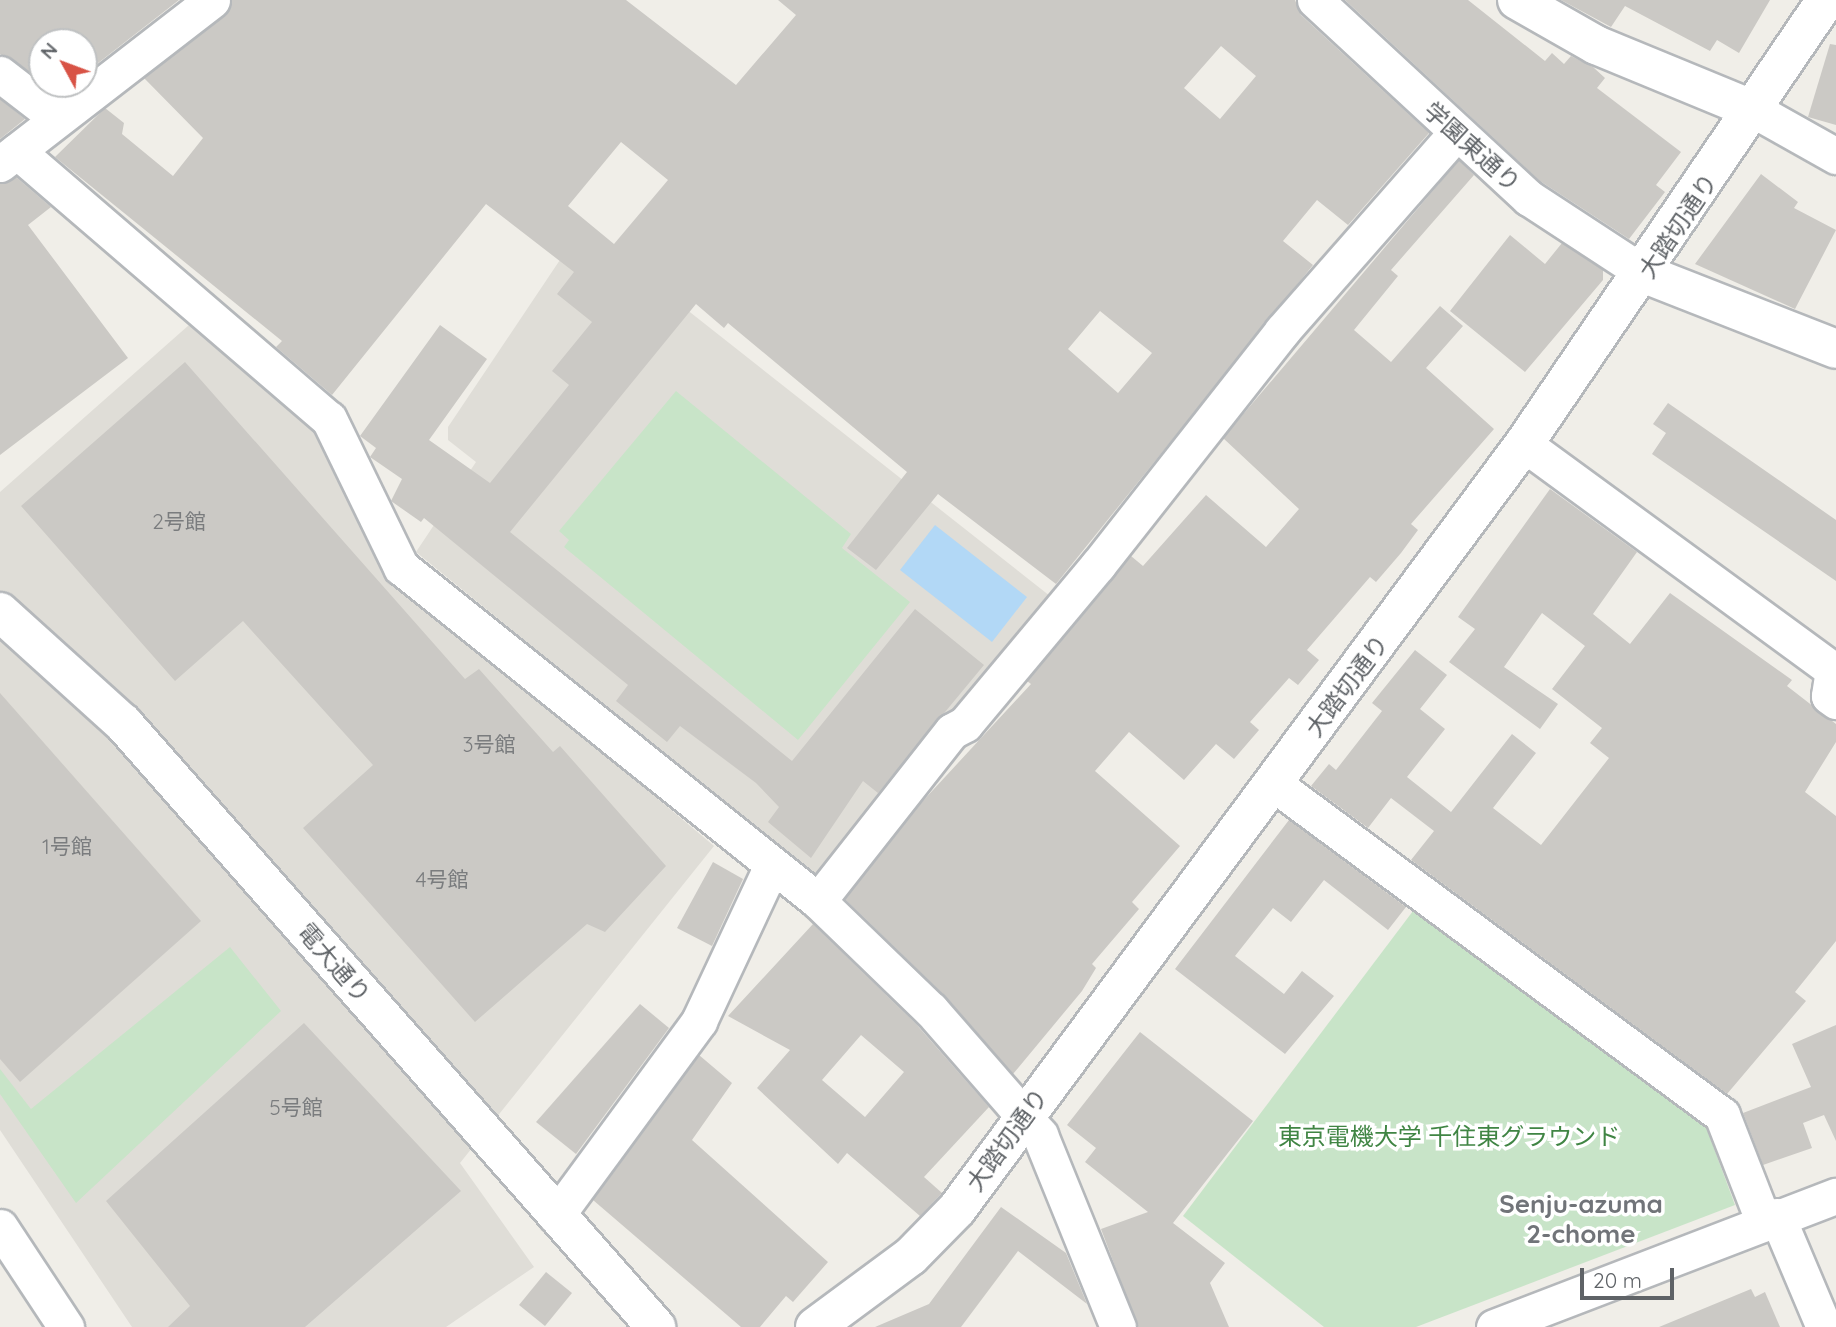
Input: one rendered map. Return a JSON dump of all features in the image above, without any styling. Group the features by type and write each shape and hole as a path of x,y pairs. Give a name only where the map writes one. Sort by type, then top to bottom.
{"street":[{"path":"212,0 9,157 329,419 401,567 818,901 1027,1114 1118,1327"},
{"name":"学園東通り","path":"1315,0 1529,198 1644,274"},
{"path":"1517,0 1596,44 1756,111 1836,156"},
{"path":"1828,0 1836,2"},
{"name":"大踏切通り","path":"815,1327 936,1234 1274,784 1524,444 1756,111 1828,0"},
{"path":"0,74 57,118"},
{"path":"818,901 951,731 965,724 1098,565 1282,331 1456,133"},
{"path":"1644,274 1836,349"},
{"path":"1524,444 1833,670 1829,696 1836,701"},
{"name":"電大通り","path":"0,612 123,723 656,1327"},
{"path":"1274,784 1722,1115 1824,1327"},
{"path":"556,1216 699,1021 772,865"},
{"path":"1494,1327 1836,1196"},
{"path":"0,1227 66,1327"}],"shaded area":[{"path":"582,227 1055,600 832,871 814,876 416,552 476,462 448,440 448,427"},
{"path":"189,325 324,441 385,569 714,846 460,1163 534,1267 446,1327 132,1327 0,1130 0,492"}],"green space":[{"path":"676,391 851,534 842,548 910,602 798,740 564,547 569,540 559,531"},
{"name":"東京電機大学 千住東グラウンド","path":"1416,907 1705,1124 1735,1205 1416,1327 1324,1327 1183,1216"},
{"path":"230,947 281,1011 76,1203 0,1094 0,1069 31,1109"}],"water":[{"path":"935,525 1027,597 992,642 900,570"}],"building":[{"path":"0,0 179,0 98,63 98,28 28,28 28,72 0,54"},
{"path":"232,0 626,0 736,85 796,15 778,0 1295,0 1301,15 1429,133 1348,225 1317,200 1283,241 1313,265 1056,584 938,494 876,570 847,548 907,472 728,323 724,328 696,304 510,532 792,761 915,609 984,665 878,793 863,781 811,858 768,822 779,807 756,783 680,726 667,742 616,701 628,685 424,518 421,522 391,501 402,479 370,457 376,448 360,436 440,325 487,359 429,440 490,483 569,385 552,371 592,322 557,294 574,272 486,204 332,395 276,347 282,341 55,157 105,108 124,123 122,134 173,176 203,138 144,78 224,16","holes":["1221,46 1256,76 1220,119 1184,88","621,142 668,180 614,244 568,206","1100,311 1152,353 1118,393 1068,349"]},
{"path":"1345,0 1468,0 1545,61 1552,53 1564,64 1571,56 1593,67 1605,78 1597,88 1681,152 1656,185 1665,192 1629,239 1540,181"},
{"path":"1561,0 1770,0 1739,53 1717,40 1710,51 1625,6 1611,27"},
{"path":"1830,44 1836,45 1836,125 1808,117"},
{"path":"0,99 25,119 0,139"},
{"path":"1459,160 1474,175 1391,270 1398,276 1354,330 1391,362 1440,306 1463,326 1426,368 1494,429 1411,524 1418,530 1401,553 1376,582 1370,577 1307,650 1319,660 1298,685 1289,678 1250,722 1259,730 1234,759 1216,744 1184,780 1129,732 1095,771 1180,846 1132,902 1139,909 1092,964 1096,968 1082,991 1013,1074 945,996 845,899 921,803 1031,684 1027,681 1131,556 1143,566 1206,495 1266,547 1299,509 1223,438"},
{"path":"1761,174 1798,202 1794,208 1836,230 1795,309 1695,264"},
{"path":"16,177 51,207 28,225 128,358 0,455 0,184"},
{"path":"1510,235 1545,264 1562,243 1603,270 1603,280 1525,372 1450,311"},
{"path":"185,362 465,679 479,669 553,752 560,746 666,866 605,932 587,924 475,1022 303,828 373,765 243,621 175,681 21,506"},
{"path":"1668,403 1836,520 1836,581 1652,454 1666,433 1653,424"},
{"path":"1550,489 1637,552 1593,614 1630,644 1670,593 1792,680 1787,686 1836,724 1836,742 1805,792 1836,816 1836,941 1795,992 1806,1001 1727,1094 1411,860 1434,831 1391,798 1368,828 1311,786 1329,764 1336,770 1382,711 1372,703 1415,650 1447,675 1420,709 1445,729 1407,777 1451,812 1512,734 1536,753 1493,808 1541,845 1609,758 1590,743 1602,728 1552,689 1585,646 1542,613 1504,667 1558,704 1540,729 1449,662 1475,629 1458,617"},
{"path":"0,693 201,921 20,1082 0,1059"},
{"path":"1289,820 1406,907 1388,930 1324,880 1291,922 1273,908 1235,956 1284,994 1302,971 1334,996 1285,1054 1175,969"},
{"path":"713,862 743,879 712,946 677,928"},
{"path":"813,924 916,1024 989,1107 924,1177 942,1193 920,1216 847,1153 838,1164 757,1088 790,1050 728,1016","holes":["861,1035 904,1072 865,1117 822,1080"]},
{"path":"640,1004 669,1028 576,1154 536,1122"},
{"path":"304,1023 461,1191 305,1327 168,1327 190,1306 106,1201"},
{"path":"1836,1025 1836,1141 1824,1115 1803,1123 1812,1148 1763,1165 1743,1113 1811,1087 1792,1044"},
{"path":"1140,1032 1253,1121 1173,1223 1225,1263 1210,1283 1229,1327 1138,1327 1101,1229 1148,1212 1085,1162 1096,1148 1067,1125"},
{"path":"699,1055 732,1083 692,1140 828,1262 793,1302 786,1296 760,1327 741,1327 593,1200"},
{"path":"1001,1207 1066,1253 1087,1304 1018,1251 961,1327 875,1327 929,1304"},
{"path":"546,1272 572,1293 545,1326 519,1305"},
{"path":"1751,1289 1755,1297 1765,1292 1780,1327 1659,1327"}],"district":[{"name":"Senju-azuma 2-chome","path":"1581,1219"}]}
